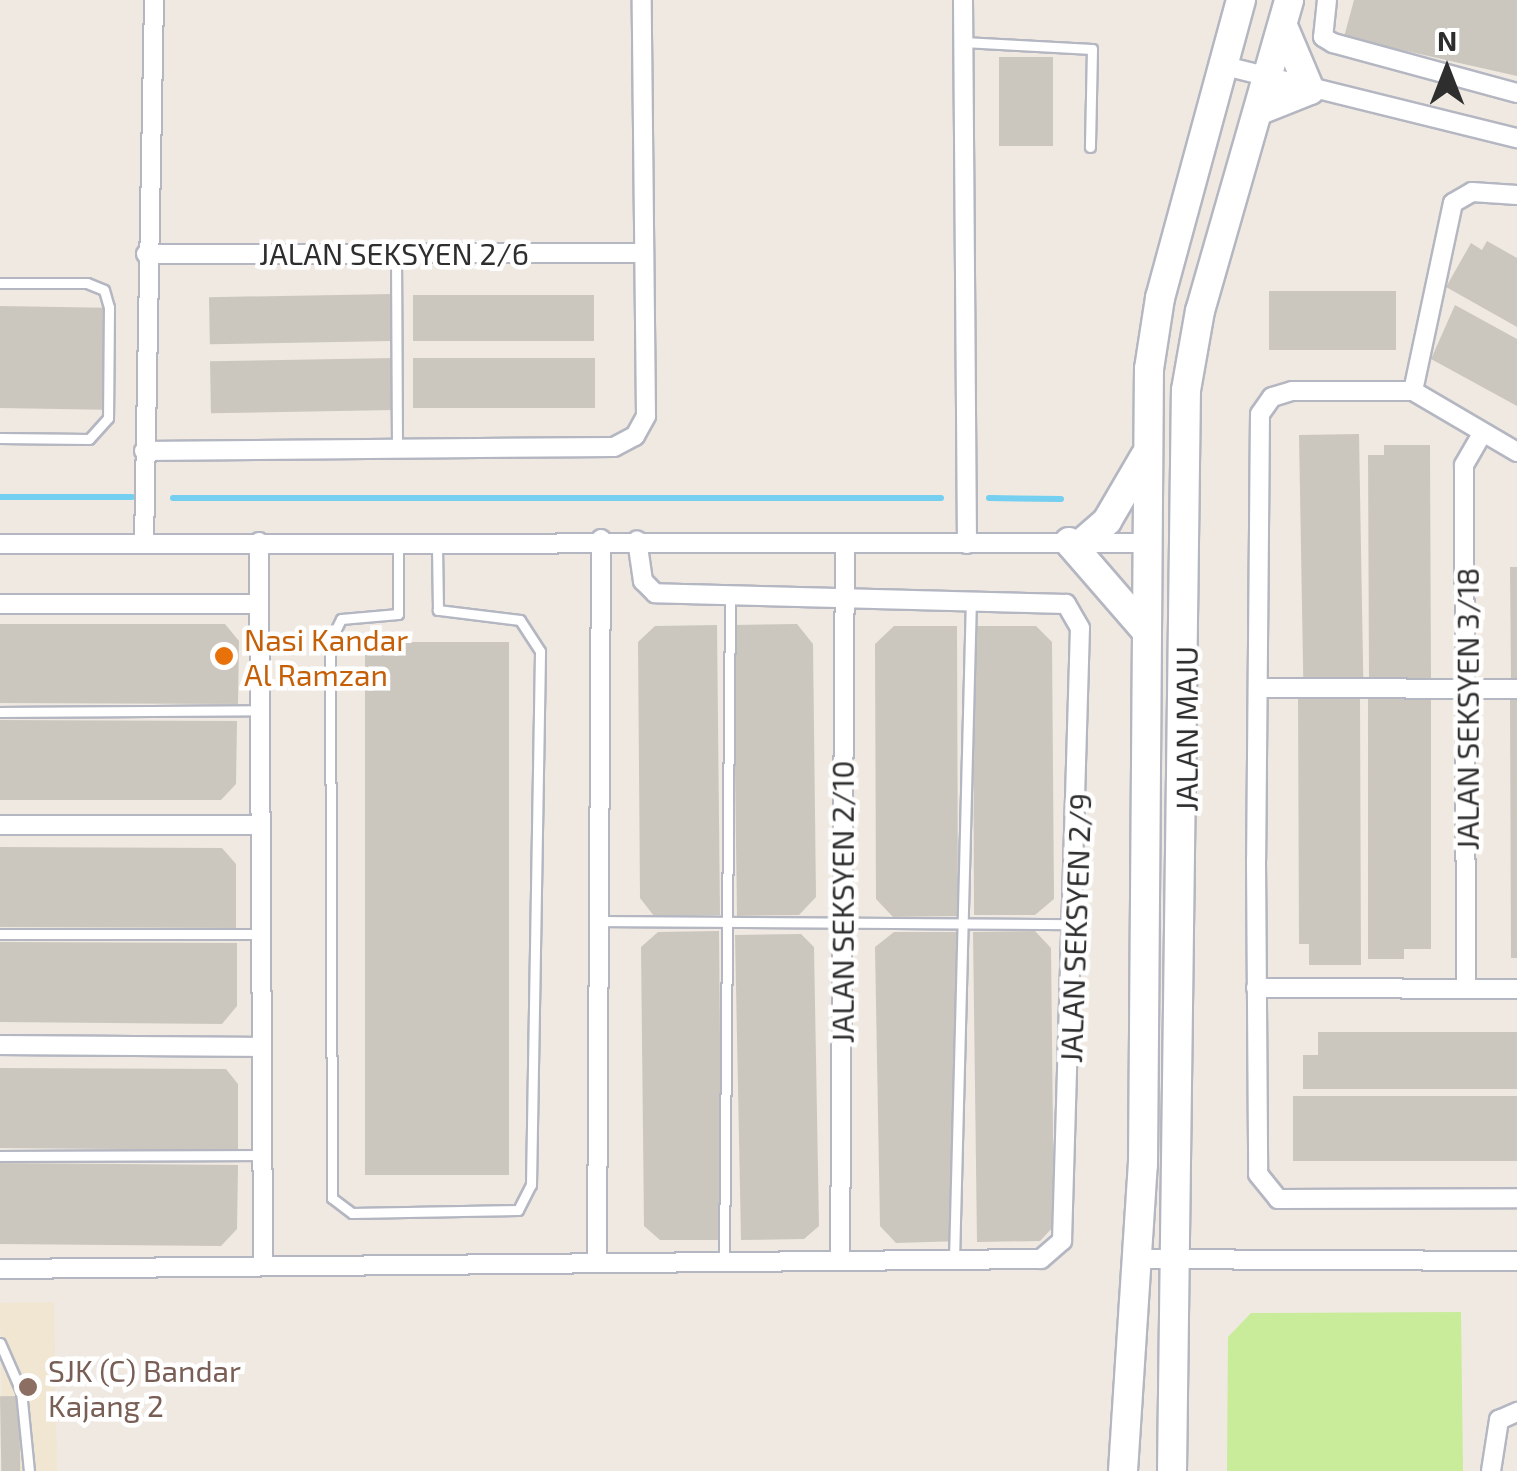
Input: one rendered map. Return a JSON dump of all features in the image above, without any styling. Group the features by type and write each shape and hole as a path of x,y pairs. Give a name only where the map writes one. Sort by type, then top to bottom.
{"street":[{"path":"144,544 146,254 154,0"},
{"path":"144,450 614,446 636,436 646,416 642,0"},
{"path":"963,0 967,544"},
{"name":"JALAN MAJU","path":"1123,1471 1136,1259 1148,450 1160,298 1241,0"},
{"path":"1327,0 1323,37 1333,43 1517,93"},
{"path":"1286,13 1310,90"},
{"name":"JALAN MAJU","path":"1172,1471 1178,1261 1186,390 1200,311 1286,13"},
{"path":"1225,66 1517,138"},
{"path":"1260,110 1310,90"},
{"path":"1413,390 1453,203 1472,192 1517,195"},
{"name":"JALAN SEKSYEN 2/6","path":"146,254 643,252"},
{"path":"1517,452 1413,390 1292,391 1272,397 1260,414 1256,988 1258,1174 1278,1198 1517,1198"},
{"name":"JALAN SEKSYEN 3/18","path":"1466,988 1468,688 1464,464 1482,434"},
{"path":"1076,542 1107,521 1148,450"},
{"path":"1147,543 1186,458"},
{"path":"0,544 601,539 1147,543"},
{"path":"597,1259 601,539"},
{"path":"637,540 643,581 654,593 971,598"},
{"path":"259,542 262,1264"},
{"path":"1076,542 1146,632"},
{"name":"JALAN SEKSYEN 2/10","path":"840,1261 844,543"},
{"path":"1147,543 1186,618"},
{"name":"JALAN SEKSYEN 2/9","path":"954,1260 1042,1259 1053,1251 1066,1219 1076,924 1080,628 1066,604 971,598"},
{"path":"0,604 259,604"},
{"path":"1258,688 1517,688"},
{"path":"0,825 260,826"},
{"path":"1256,988 1517,989"},
{"path":"0,1045 262,1047"},
{"path":"0,1269 597,1259 954,1260"},
{"path":"1136,1259 1517,1261"},
{"path":"1490,1471 1499,1420 1517,1412"}],"lane":[{"path":"963,42 1092,48 1090,147"},
{"path":"396,253 397,447"},
{"path":"0,282 87,283 104,290 109,307 108,418 89,438 0,438"},
{"path":"398,541 398,614 341,619 330,642 332,1198 352,1213 518,1210 530,1185 540,651 520,620 438,610 437,540"},
{"path":"724,1261 730,596"},
{"path":"954,1260 971,598"},
{"path":"0,712 260,710"},
{"path":"598,921 840,926 1076,924"},
{"path":"0,934 261,934"},
{"path":"0,1156 262,1155"},
{"path":"0,1343 21,1391 29,1471"}],"shaded area":[{"name":"SJK (C) Bandar Kajang 2","path":"54,1302 57,1471 3,1471 0,1303"}],"green space":[{"path":"1461,1312 1463,1471 1227,1471 1228,1337 1251,1313"}],"building":[{"path":"1354,0 1517,0 1517,76 1344,37"},
{"path":"999,57 1053,57 1053,146 999,146"},
{"path":"1487,241 1517,258 1517,327 1446,287 1471,243 1482,250"},
{"path":"1269,291 1396,291 1396,350 1269,350"},
{"path":"392,294 393,341 210,344 209,297"},
{"path":"413,295 594,295 594,341 413,341"},
{"path":"1455,305 1517,339 1517,406 1431,359"},
{"path":"0,306 104,308 102,410 0,408"},
{"path":"393,358 394,410 211,413 210,361"},
{"path":"413,358 595,358 595,408 413,408"},
{"path":"1359,434 1363,679 1303,680 1299,435"},
{"path":"1384,445 1430,445 1431,679 1369,680 1368,455 1384,455"},
{"path":"1510,567 1517,567 1517,680 1511,681"},
{"path":"0,624 225,624 239,641 238,704 0,703"},
{"path":"797,624 813,644 816,897 799,915 737,916 733,625"},
{"path":"717,625 720,915 654,916 640,898 638,642 655,626"},
{"path":"894,626 957,626 958,916 893,917 876,899 875,644"},
{"path":"973,626 1036,626 1052,642 1054,899 1035,915 974,915"},
{"path":"365,642 509,642 509,1175 365,1175"},
{"path":"1368,696 1431,696 1431,949 1404,949 1404,959 1368,959"},
{"path":"1298,697 1360,697 1361,965 1309,965 1309,944 1299,944"},
{"path":"1510,698 1517,698 1517,958 1511,958"},
{"path":"0,720 237,721 236,784 221,800 0,800"},
{"path":"0,847 222,848 236,864 236,928 0,927"},
{"path":"719,931 722,1240 660,1240 644,1226 641,947 658,932"},
{"path":"1035,931 1051,948 1054,1226 1040,1241 977,1242 973,932"},
{"path":"894,932 956,932 961,1241 896,1243 880,1226 875,947"},
{"path":"801,934 814,947 819,1226 804,1239 741,1240 735,935"},
{"path":"0,942 237,943 237,1006 222,1024 0,1022"},
{"path":"1318,1032 1517,1032 1517,1089 1303,1089 1303,1055 1318,1055"},
{"path":"0,1068 226,1069 238,1084 238,1150 0,1148"},
{"path":"1293,1096 1517,1096 1517,1161 1293,1161"},
{"path":"0,1163 238,1165 237,1229 221,1246 0,1244"},
{"path":"0,1396 19,1396 20,1471 1,1471"}],"waterway":[{"path":"0,497 132,497"},
{"path":"173,498 941,498"},
{"path":"989,498 1061,499"}],"place":[{"name":"Nasi Kandar Al Ramzan","path":"224,656"},
{"name":"SJK (C) Bandar Kajang 2","path":"28,1387"}]}
